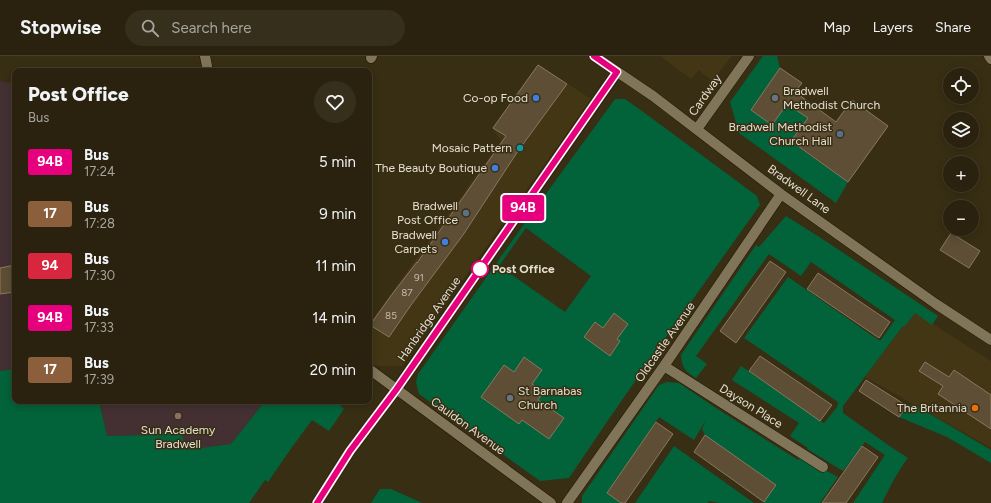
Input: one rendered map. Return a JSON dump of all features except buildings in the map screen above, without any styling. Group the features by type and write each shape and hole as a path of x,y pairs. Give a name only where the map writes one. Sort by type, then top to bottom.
{"street":[{"path":"205,56 207,68"},
{"name":"Bradwell Lane","path":"594,56 653,96 781,194 936,304 991,340"},
{"name":"Cardway","path":"697,129 749,56"},
{"name":"Hanbridge Avenue","path":"317,503 350,451 396,390 617,72"},
{"name":"Oldcastle Avenue","path":"567,503 664,366 781,194"},
{"name":"Dayson Place","path":"664,366 823,467"},
{"name":"Cauldon Avenue","path":"372,371 551,503"}],"shaded area":[{"path":"660,56 732,56 712,81 699,70 691,79"},
{"path":"538,64 591,99 402,366 373,365 372,320 501,141 492,128"},
{"path":"0,81 12,83 12,369 0,371"},
{"path":"914,312 991,361 991,448 865,377"},
{"name":"Sun Academy Bradwell","path":"100,404 263,404 231,444 185,450 181,431 149,435 107,436"}],"green space":[{"path":"763,56 777,56 780,68 751,110 772,125 787,104 808,118 791,142 848,182 836,203 739,133 730,102"},
{"path":"615,99 625,99 642,111 757,196 760,205 640,374 569,478 540,481 419,394 416,382 418,374","holes":["526,228 591,276 565,312 499,266"]},
{"path":"786,216 938,316 932,325 915,313 904,327 903,326 843,406 843,413 908,458 897,474 882,503 853,503 885,455 865,442 843,471 807,449 808,448 790,436 799,423 732,380 741,366 824,423 837,407 838,402 744,338 788,277 880,341 895,320 811,262 801,276 769,254 696,356 707,364 696,378 683,366 681,355 756,245 759,247"},
{"path":"12,369 12,404 100,404 107,436 149,435 181,431 186,450 231,444 263,404 338,404 344,409 329,431 312,420 268,482 265,480 249,503 0,503 0,371"},
{"path":"667,382 679,383 798,460 801,457 838,477 820,503 763,503 776,485 705,435 702,429 706,420 694,440 659,417 607,493 621,503 582,503 582,496 659,385"},
{"path":"913,404 991,450 991,463 947,437 899,417 907,406"},
{"path":"674,446 754,503 719,503 709,501 708,503 635,503"},
{"path":"380,489 391,489 422,503 371,503"}],"bus line":[{"name":"94B","path":"317,503 350,451 396,390 617,72 594,56"}],"place":[{"name":"Co-op Food","path":"536,98"},
{"name":"Bradwell Methodist Church","path":"775,98"},
{"name":"Bradwell Methodist Church Hall","path":"840,134"},
{"name":"Mosaic Pattern","path":"520,148"},
{"name":"The Beauty Boutique","path":"495,168"},
{"name":"Bradwell Post Office","path":"466,213"},
{"name":"Bradwell Carpets","path":"445,242"},
{"name":"Post Office","path":"480,269"},
{"name":"St Barnabas Church","path":"510,398"},
{"name":"The Britannia","path":"975,408"},
{"name":"Sun Academy Bradwell","path":"178,416"}]}
